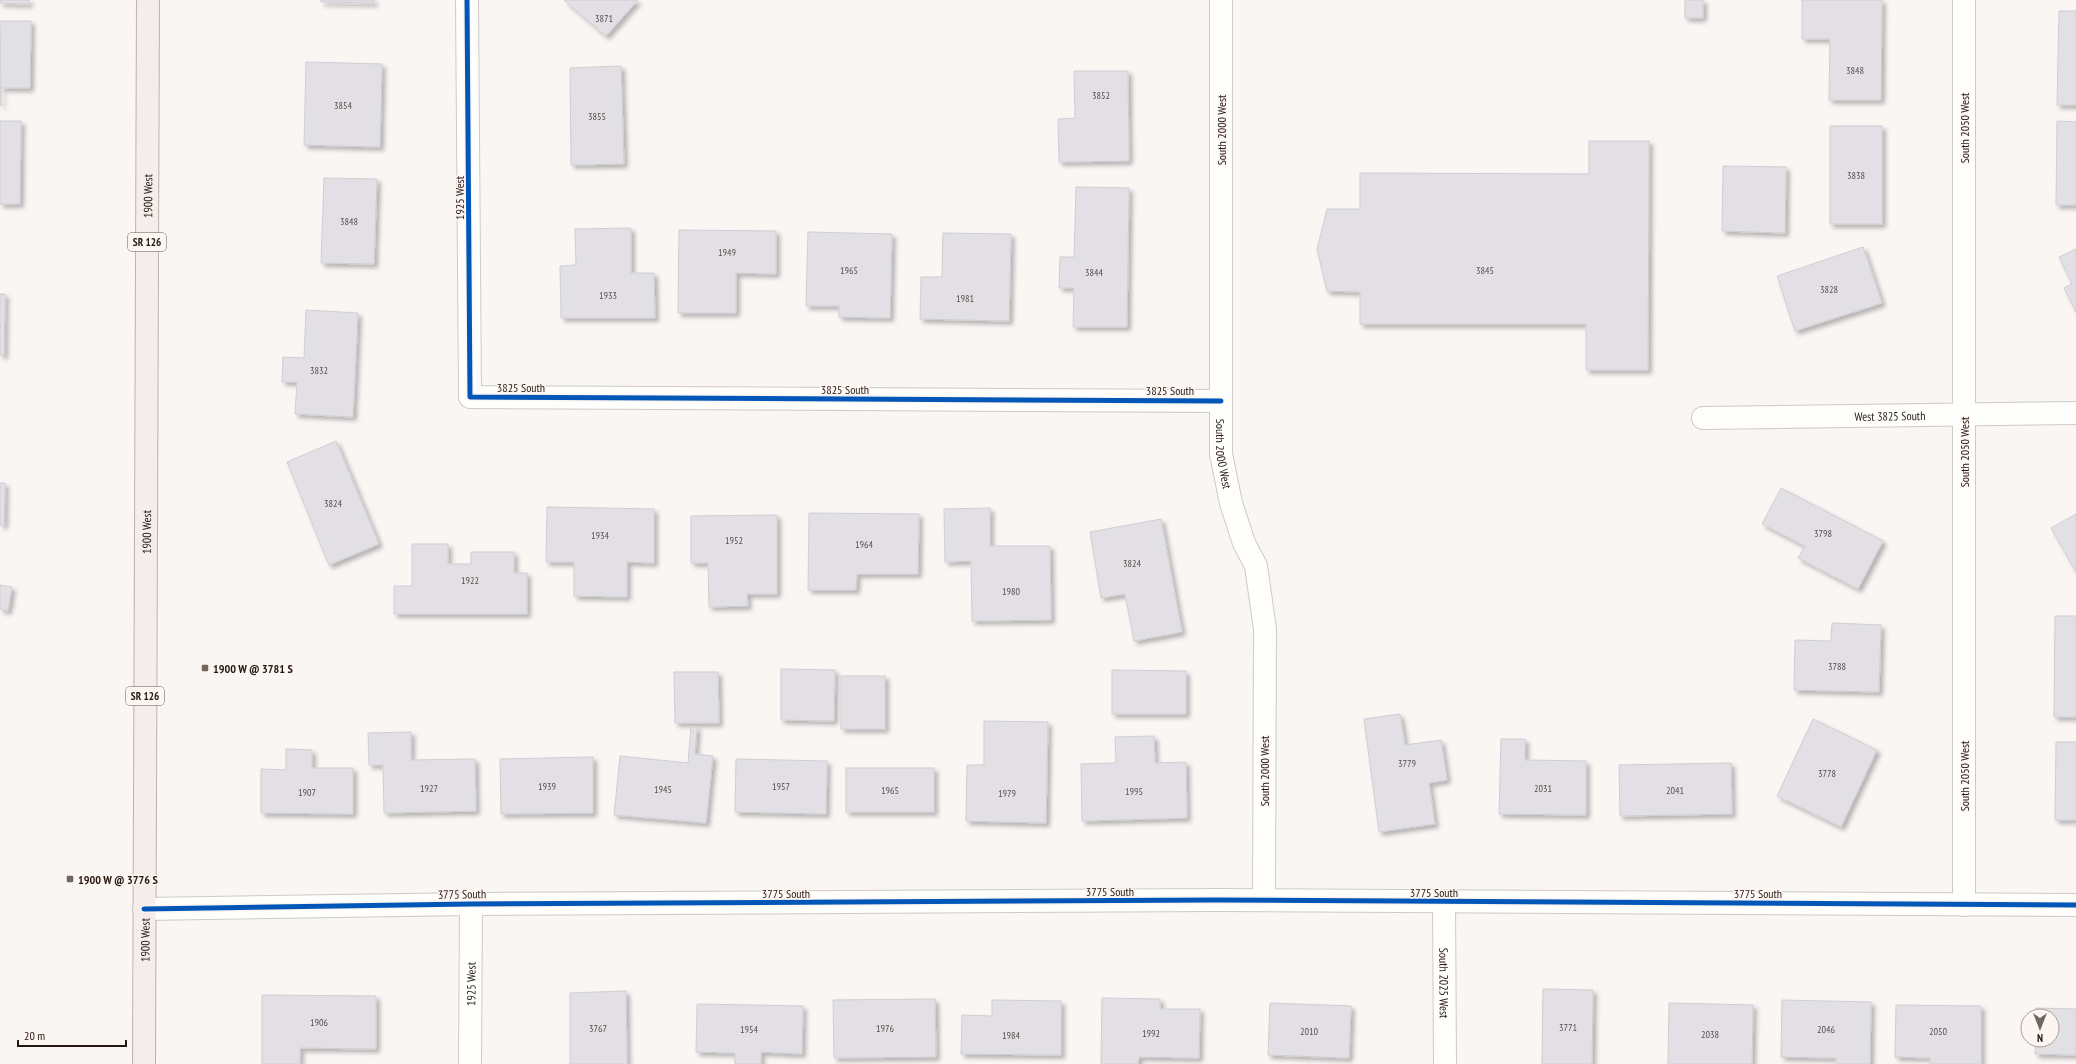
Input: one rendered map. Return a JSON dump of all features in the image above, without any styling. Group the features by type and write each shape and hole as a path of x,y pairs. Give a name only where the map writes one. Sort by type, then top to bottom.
{"main road":[{"name":"1900 West","path":"144,1064 148,0"}],"street":[{"name":"1925 West","path":"467,0 470,397"},
{"name":"South 2000 West","path":"1221,0 1221,454 1231,502 1244,543 1256,566 1265,629 1264,900"},
{"name":"South 2050 West","path":"1964,0 1964,905"},
{"name":"3825 South","path":"470,397 1221,401"},
{"name":"West 3825 South","path":"1704,418 2076,413"},
{"name":"3775 South","path":"144,909 471,904 1264,900 2076,905"},
{"name":"South 2025 West","path":"1444,902 1445,1064"},
{"name":"1925 West","path":"470,1064 471,904"}],"building":[{"path":"0,0 29,0 29,4 0,3"},
{"path":"321,0 374,0 374,3 321,2"},
{"path":"564,0 638,0 606,36"},
{"path":"1685,0 1703,0 1703,18 1685,18"},
{"path":"1802,0 1882,0 1881,100 1829,100 1830,39 1802,39"},
{"path":"2059,11 2076,11 2076,105 2057,105"},
{"path":"0,21 31,21 30,88 1,88 1,106"},
{"path":"306,62 382,64 380,147 304,145"},
{"path":"621,66 624,164 571,165 570,68"},
{"path":"1074,71 1128,71 1129,161 1059,162 1058,119 1075,118"},
{"path":"0,121 21,121 20,204 0,204"},
{"path":"2057,121 2076,122 2076,205 2056,205"},
{"path":"1830,126 1882,126 1882,224 1830,224"},
{"path":"1589,141 1649,141 1648,370 1586,370 1586,324 1360,324 1360,292 1327,291 1317,249 1327,209 1360,209 1360,173 1589,174"},
{"path":"1723,166 1786,167 1785,233 1722,231"},
{"path":"324,178 377,179 374,264 321,263"},
{"path":"1076,187 1129,188 1127,327 1073,327 1074,288 1059,288 1060,257 1074,257"},
{"path":"631,228 631,273 654,273 655,318 561,318 560,266 576,265 575,229"},
{"path":"679,230 776,231 776,274 736,273 736,313 678,313"},
{"path":"808,232 892,234 890,318 839,317 839,306 806,306"},
{"path":"943,233 1011,234 1009,321 920,319 921,277 942,277"},
{"path":"1863,247 1882,303 1795,331 1777,276"},
{"path":"2076,249 2076,312 2064,288 2072,284 2059,257"},
{"path":"0,294 5,294 4,355 0,355"},
{"path":"306,310 358,313 353,417 295,414 297,382 282,382 283,357 304,358"},
{"path":"336,441 379,544 329,565 287,462"},
{"path":"0,483 5,483 4,525 0,525"},
{"path":"1781,488 1883,541 1858,589 1798,558 1805,546 1762,524"},
{"path":"547,507 654,509 654,563 627,562 627,597 574,596 574,562 546,562"},
{"path":"990,508 990,546 1050,546 1051,620 972,621 971,561 945,562 944,509"},
{"path":"809,513 919,514 918,574 857,574 856,590 808,590"},
{"path":"2076,514 2076,572 2051,528"},
{"path":"777,515 777,594 747,594 748,606 709,607 708,563 691,563 691,516"},
{"path":"1161,519 1182,632 1134,641 1125,594 1101,598 1090,532"},
{"path":"412,544 448,544 448,564 471,564 471,552 514,552 514,573 527,573 527,614 394,614 394,586 412,586"},
{"path":"0,585 12,587 8,611 0,609"},
{"path":"2055,616 2076,616 2076,717 2054,717"},
{"path":"1832,623 1881,625 1879,692 1794,690 1795,640 1831,641"},
{"path":"781,669 835,670 834,721 781,720"},
{"path":"1112,670 1186,671 1186,714 1112,714"},
{"path":"674,672 718,672 719,723 675,723"},
{"path":"841,676 885,676 885,729 841,729"},
{"path":"1400,714 1405,745 1441,740 1447,780 1429,783 1435,824 1379,832 1364,719"},
{"path":"1813,719 1877,750 1841,827 1777,796"},
{"path":"984,721 1048,722 1046,823 966,821 967,765 984,765"},
{"path":"691,727 697,727 695,754 713,756 706,823 614,815 620,756 688,763"},
{"path":"411,732 411,760 475,759 476,811 384,813 383,765 369,765 368,733"},
{"path":"1154,736 1155,763 1186,762 1187,818 1082,821 1081,764 1116,763 1115,737"},
{"path":"1501,739 1525,739 1525,760 1586,761 1586,815 1499,814"},
{"path":"2056,742 2076,742 2076,820 2055,820"},
{"path":"286,749 312,750 312,768 353,768 353,814 261,813 261,769 286,770"},
{"path":"593,757 593,813 501,814 500,759"},
{"path":"736,759 827,761 826,814 735,812"},
{"path":"1731,763 1732,814 1620,816 1619,765"},
{"path":"846,768 934,768 934,812 846,812"},
{"path":"1543,989 1593,990 1592,1064 1542,1064"},
{"path":"626,991 627,1064 570,1064 570,993"},
{"path":"262,995 376,996 376,1049 300,1048 300,1064 262,1064"},
{"path":"1102,998 1160,999 1160,1009 1200,1009 1199,1058 1139,1057 1138,1064 1101,1064"},
{"path":"935,999 936,1057 834,1058 833,1000"},
{"path":"992,1000 1061,1001 1061,1055 961,1054 962,1015 992,1016"},
{"path":"1782,1000 1871,1002 1870,1064 1836,1064 1836,1058 1781,1057"},
{"path":"1270,1003 1351,1006 1349,1058 1268,1055"},
{"path":"1669,1003 1753,1005 1752,1064 1668,1064"},
{"path":"697,1004 803,1006 802,1054 761,1052 761,1064 735,1064 735,1053 696,1052"},
{"path":"1896,1005 1981,1006 1981,1064 1930,1064 1930,1058 1895,1057"},
{"path":"2060,1009 2076,1009 2076,1055 2035,1054 2035,1048 2060,1048"}],"cycle path":[{"path":"467,0 470,397 1221,401"},
{"path":"144,909 471,904 1216,900 2076,905"}],"place":[{"name":"1900 W @ 3781 S","path":"205,668"},
{"name":"1900 W @ 3776 S","path":"70,879"}]}
